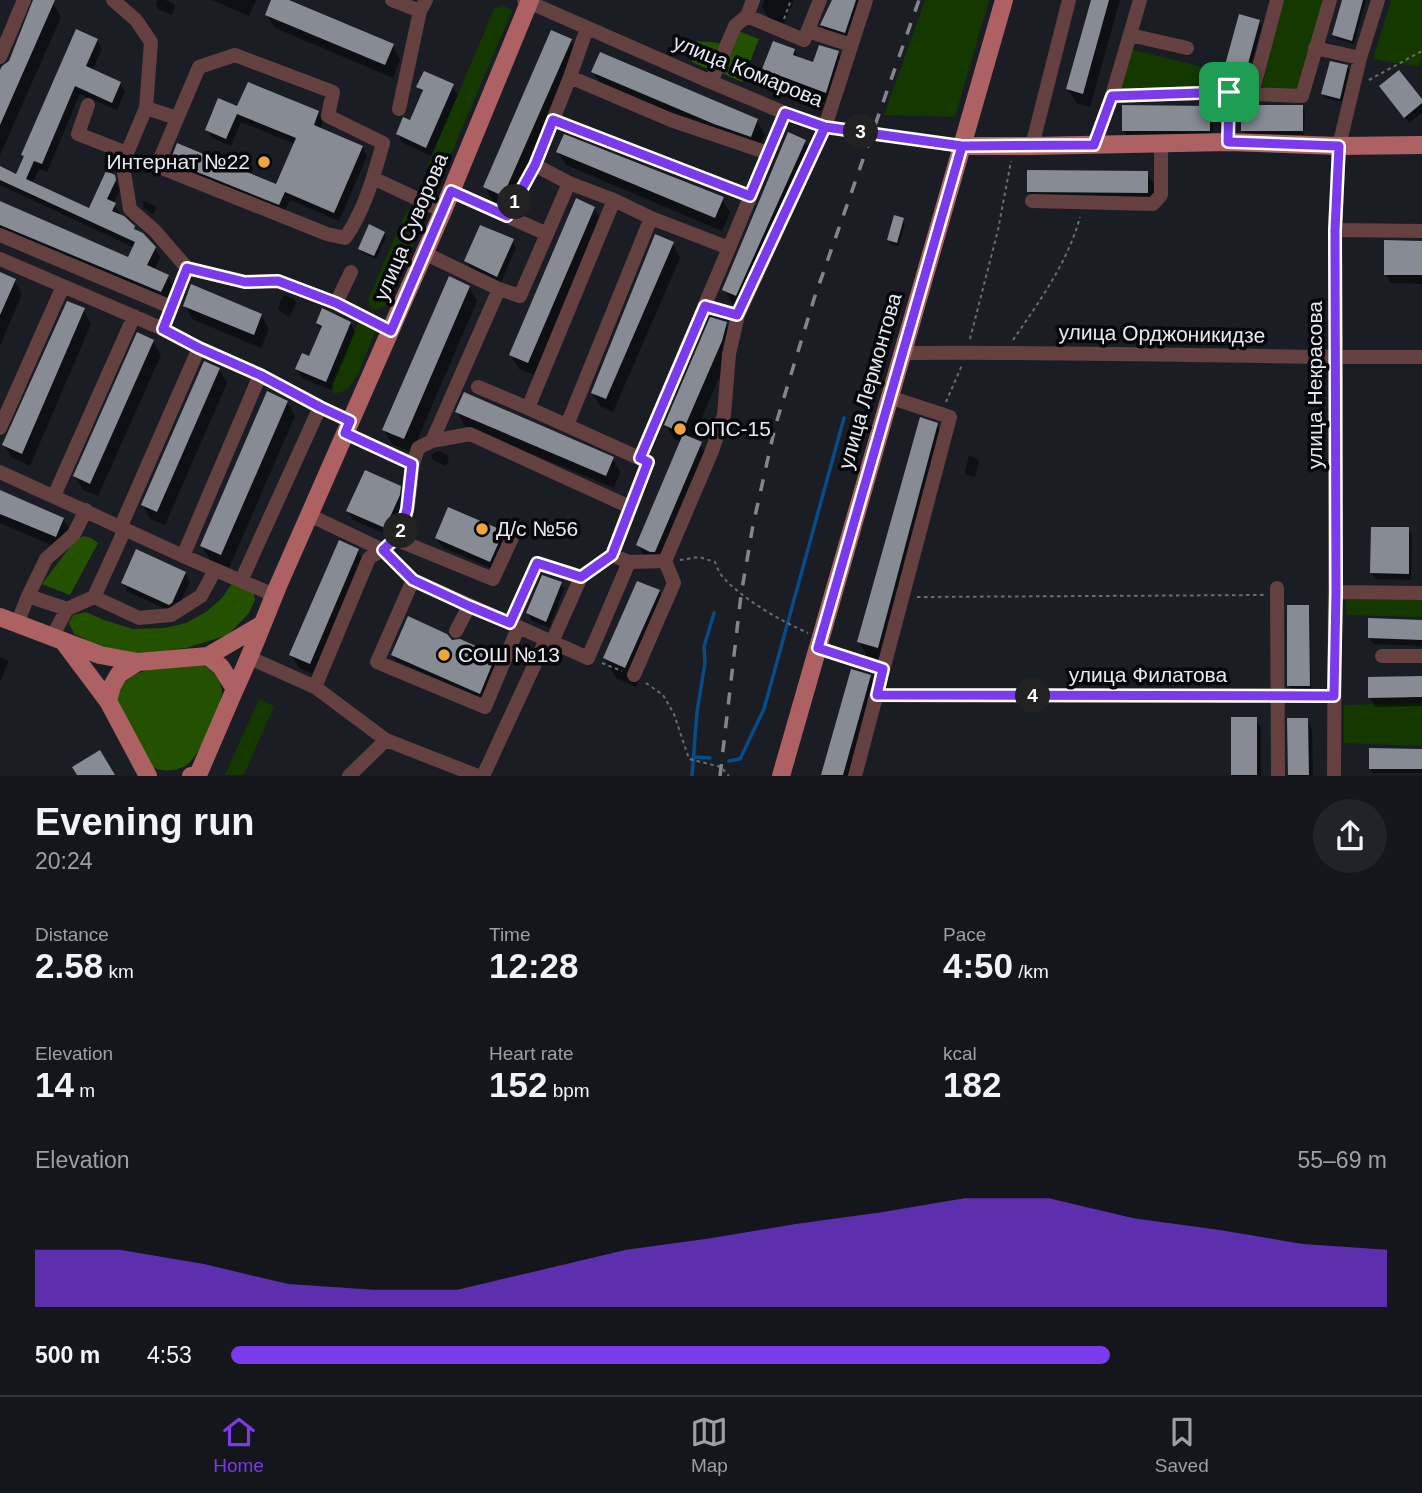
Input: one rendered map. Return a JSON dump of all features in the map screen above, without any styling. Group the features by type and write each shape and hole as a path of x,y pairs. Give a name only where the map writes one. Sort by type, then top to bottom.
{"main road":[{"name":"улица Лермонтова","path":"781,775 1004,0"},
{"name":"улица Суворова","path":"197,775 443,211 528,1"},
{"path":"962,146 1228,142 1339,146 1422,145"},
{"path":"0,617 100,655 138,662 208,656 261,625"},
{"path":"58,639 83,666 108,701 151,773"},
{"path":"208,656 221,667 235,689"},
{"path":"108,701 119,674 138,662"},
{"path":"191,775 197,775"}],"street":[{"path":"0,57 24,0"},
{"path":"113,0 136,20 151,42 146,108 127,153 124,172 130,209 155,231 187,268 245,282 278,281 336,303 391,331"},
{"path":"392,0 423,6 399,109"},
{"path":"711,82 735,26 747,16 753,0"},
{"path":"747,16 804,40 820,0"},
{"path":"634,675 674,583 665,561 724,415 729,354 737,315 825,127 866,0"},
{"path":"1023,146 1069,0"},
{"path":"1094,145 1112,96 1140,0"},
{"path":"1252,94 1277,0"},
{"path":"1112,96 1229,92 1302,96 1330,0"},
{"name":"улица Некрасова","path":"1334,775 1335,230 1339,146 1360,58 1378,0"},
{"name":"улица Комарова","path":"528,1 711,82 825,127"},
{"path":"507,216 535,165 587,28"},
{"path":"808,32 851,45"},
{"path":"1130,35 1187,48"},
{"path":"1315,48 1360,58"},
{"path":"235,55 333,92 327,121 383,143 373,178 353,226 345,238 327,234 157,166 177,118 199,67 235,55"},
{"path":"570,76 671,120 768,153"},
{"path":"1228,142 1229,92"},
{"path":"88,105 78,134 127,153"},
{"path":"146,108 177,118"},
{"path":"640,458 785,113"},
{"path":"553,120 750,196"},
{"path":"1032,201 1153,204 1161,195 1161,143"},
{"path":"535,165 569,183 651,218 730,248"},
{"path":"373,178 443,211"},
{"path":"424,254 520,296 569,183"},
{"path":"451,191 547,234"},
{"path":"528,408 614,200"},
{"path":"567,425 651,218"},
{"path":"1335,230 1422,230"},
{"path":"0,235 171,307"},
{"path":"0,259 134,316 260,375 320,407 347,427 412,464"},
{"path":"163,329 187,268"},
{"path":"336,303 351,272"},
{"path":"0,428 63,286"},
{"path":"432,441 499,289"},
{"path":"705,306 737,315"},
{"path":"54,496 134,316"},
{"path":"28,596 67,609 94,597 199,348"},
{"name":"улица Орджоникидзе","path":"902,353 1422,357"},
{"path":"183,556 260,375"},
{"path":"250,658 315,687 386,740 481,775 581,577 612,555 648,462 478,387"},
{"path":"855,775 950,416 889,397"},
{"path":"241,581 320,407"},
{"path":"315,687 369,558 383,550 400,534 407,509 412,464 418,448 432,441 470,434 630,507"},
{"path":"0,472 274,595"},
{"path":"17,624 46,559 74,534 86,510"},
{"path":"309,515 383,550 413,580 588,658 629,562"},
{"path":"395,539 493,579 516,529"},
{"path":"612,555 629,562 665,561"},
{"path":"413,580 377,662 485,707 537,563 581,577"},
{"path":"94,597 139,618 171,615 201,596 215,570"},
{"path":"1277,591 1278,775"},
{"path":"1336,592 1422,593"},
{"path":"456,631 469,606"},
{"path":"58,639 67,609"},
{"path":"818,648 883,669"},
{"path":"1382,656 1422,656"},
{"name":"улица Филатова","path":"877,695 1334,696"},
{"path":"349,775 386,740"}],"path":[{"path":"780,30 790,0"},
{"path":"1352,88 1422,51"},
{"name":"улица Комарова","path":"825,127 962,146"},
{"path":"942,414 967,352 1023,146"},
{"path":"1005,352 1053,277 1075,235 1084,202"},
{"path":"665,561 699,558 715,562 720,575 741,595 800,629"},
{"path":"902,597 1277,591"},
{"path":"588,658 634,675 663,695 674,714 689,760 721,767 729,775"}],"green space":[{"path":"925,0 989,0 955,117 884,115"},
{"path":"1283,0 1325,0 1301,97 1262,87"},
{"path":"1391,0 1422,0 1422,57 1419,67 1373,59"},
{"path":"503,5 512,11 443,173 435,177 427,176 427,167 494,9"},
{"path":"736,30 759,39 742,82 719,72"},
{"path":"696,41 720,43 708,69 692,62"},
{"path":"1129,49 1203,67 1199,89 1119,90"},
{"path":"419,204 428,210 388,305 376,310 370,308 368,299 406,212"},
{"path":"359,321 371,324 375,332 358,374 347,390 334,394 332,383"},
{"path":"84,536 98,543 70,595 42,584 75,540"},
{"path":"231,585 245,585 253,589 255,600 249,613 228,635 154,656 103,648 74,634 69,623 73,615 86,612 133,629 164,628 186,623 206,612 222,598"},
{"path":"1345,598 1422,599 1422,617 1347,615"},
{"path":"201,663 215,675 222,688 218,709 209,730 188,764 179,769 168,770 152,767 146,761 121,712 118,702 120,690 127,680 149,669"},
{"path":"259,699 274,706 244,775 225,775"},
{"path":"1422,703 1422,746 1344,743 1344,705"}],"building":[{"path":"33,0 55,0 0,125 0,70 9,61"},
{"path":"271,0 289,0 394,44 385,65 265,15"},
{"path":"832,0 856,0 845,33 820,25"},
{"path":"1091,0 1109,0 1083,94 1066,89"},
{"path":"1342,0 1363,0 1352,41 1332,35"},
{"path":"1239,14 1260,20 1243,82 1222,76"},
{"path":"76,29 98,39 86,66 121,82 112,103 75,86 42,164 34,161 26,179 89,208 106,171 115,175 116,180 107,199 116,203 112,211 124,216 135,226 134,229 143,233 156,247 147,265 169,275 161,292 0,225 0,201 128,257 135,242 0,180 0,166 16,174 24,156 21,155"},
{"path":"551,30 572,39 503,196 483,187"},
{"path":"773,41 795,49 793,55 813,62 819,45 839,51 826,93 762,69"},
{"path":"600,52 758,119 751,137 591,72"},
{"path":"1330,61 1348,65 1340,99 1321,94"},
{"path":"1399,70 1422,99 1422,103 1404,118 1379,86"},
{"path":"424,71 454,84 426,148 396,134 403,117 410,120 423,90 416,87"},
{"path":"248,82 319,111 314,125 363,146 334,213 285,192 279,205 170,161 177,143 276,184 296,138 237,114 226,139 205,130 218,98 237,106"},
{"path":"1122,105 1210,106 1210,131 1122,131"},
{"path":"1241,105 1303,105 1303,131 1241,131"},
{"path":"788,132 806,140 736,296 722,290"},
{"path":"564,134 724,197 715,218 556,152"},
{"path":"1027,170 1148,171 1148,193 1027,192"},
{"path":"576,198 595,207 528,363 509,355"},
{"path":"894,215 904,218 897,243 887,240"},
{"path":"369,224 385,232 374,256 358,249"},
{"path":"480,225 514,239 497,277 464,261"},
{"path":"655,234 674,242 606,399 591,393"},
{"path":"1384,240 1422,241 1422,275 1384,275"},
{"path":"0,272 16,279 0,315"},
{"path":"449,276 470,286 404,439 382,430"},
{"path":"191,284 262,314 254,335 183,306"},
{"path":"67,301 85,308 22,454 2,445"},
{"path":"322,308 351,322 326,382 295,369 302,353 309,356 322,326 316,323"},
{"path":"710,317 727,322 722,341 682,433 664,425"},
{"path":"137,332 154,340 90,484 73,476"},
{"path":"204,361 220,368 157,512 141,505"},
{"path":"267,391 288,401 221,555 200,546"},
{"path":"464,392 614,457 606,476 455,412"},
{"path":"920,417 938,423 878,648 857,642"},
{"path":"683,434 702,442 655,552 650,552 636,545"},
{"path":"365,470 401,486 400,495 385,528 346,511"},
{"path":"0,490 64,518 56,537 0,514"},
{"path":"448,507 504,531 490,562 435,538"},
{"path":"1371,527 1409,527 1409,574 1370,573"},
{"path":"339,540 359,549 310,664 289,655"},
{"path":"136,549 186,572 169,605 121,583"},
{"path":"542,575 562,582 546,622 526,613"},
{"path":"637,581 660,590 625,668 603,658"},
{"path":"1287,605 1309,605 1310,686 1287,686"},
{"name":"СОШ №13","path":"408,616 447,634 452,640 460,639 496,655 480,694 391,655"},
{"path":"1368,618 1422,620 1422,640 1368,638"},
{"path":"851,669 871,675 843,775 821,775"},
{"path":"1422,676 1422,697 1368,698 1368,677"},
{"path":"1231,717 1257,717 1257,775 1231,775"},
{"path":"1287,718 1308,718 1309,775 1288,775"},
{"path":"1369,748 1422,749 1422,769 1369,769"},
{"path":"100,750 115,775 77,775 72,767"}],"waterway":[{"path":"729,761 740,759 764,709 844,418"},
{"path":"692,776 697,712 705,663 704,647 714,613"},
{"path":"693,757 710,758"}],"railway":[{"path":"720,776 741,595 753,525 775,427 814,299 919,0"}],"place":[{"name":"Интернат №22","path":"264,162"},
{"name":"ОПС-15","path":"680,429"},
{"name":"Д/с №56","path":"482,529"},
{"name":"СОШ №13","path":"444,655"}],"route":[{"path":"1229,92 1112,96 1094,145 962,146 825,127 785,113 750,196 553,120 535,165 507,216 451,191 391,331 336,303 278,281 245,282 187,268 163,329 350,421 345,433 412,464 407,509 400,534 383,550 413,580 510,623 537,563 581,577 612,555 648,462 640,458 705,306 737,315 825,127 873,133 962,146 818,648 883,669 877,695 1334,696 1335,230 1339,146 1228,142 1229,92"}]}
